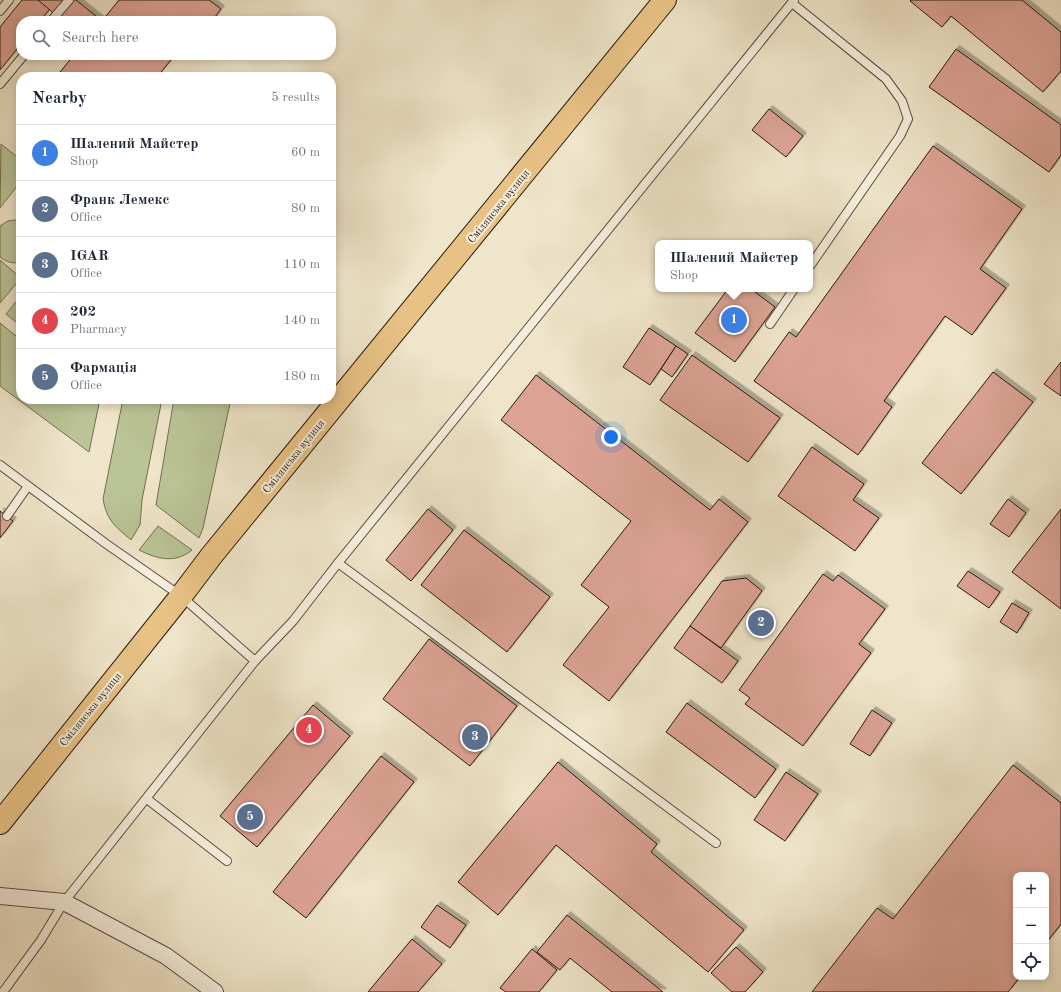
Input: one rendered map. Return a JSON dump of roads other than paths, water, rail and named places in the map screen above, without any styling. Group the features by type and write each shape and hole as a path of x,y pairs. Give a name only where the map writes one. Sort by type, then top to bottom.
{"main road":[{"name":"Смілянська вулиця","path":"336,403 665,0"},
{"name":"Смілянська вулиця","path":"0,823 212,555 335,404"}],"street":[{"path":"0,896 64,902 166,956 216,992"}],"lane":[{"path":"0,11 9,0"},
{"path":"56,16 69,0"},
{"path":"3,992 40,940 64,902 256,661 293,621 338,563 793,1 886,79 902,101 908,120 900,136 813,262"},
{"path":"0,84 20,60"},
{"path":"770,324 792,292"},
{"path":"0,465 105,543 181,596 256,661"},
{"path":"7,516 28,486"},
{"path":"338,563 716,843"},
{"path":"147,799 227,861"}],"place":[{"name":"Шалений Майстер","path":"734,320"},
{"name":"Франк Лемекс","path":"761,623"},
{"name":"202","path":"309,730"},
{"name":"IGAR","path":"475,737"},
{"name":"Фармація","path":"250,817"}]}
